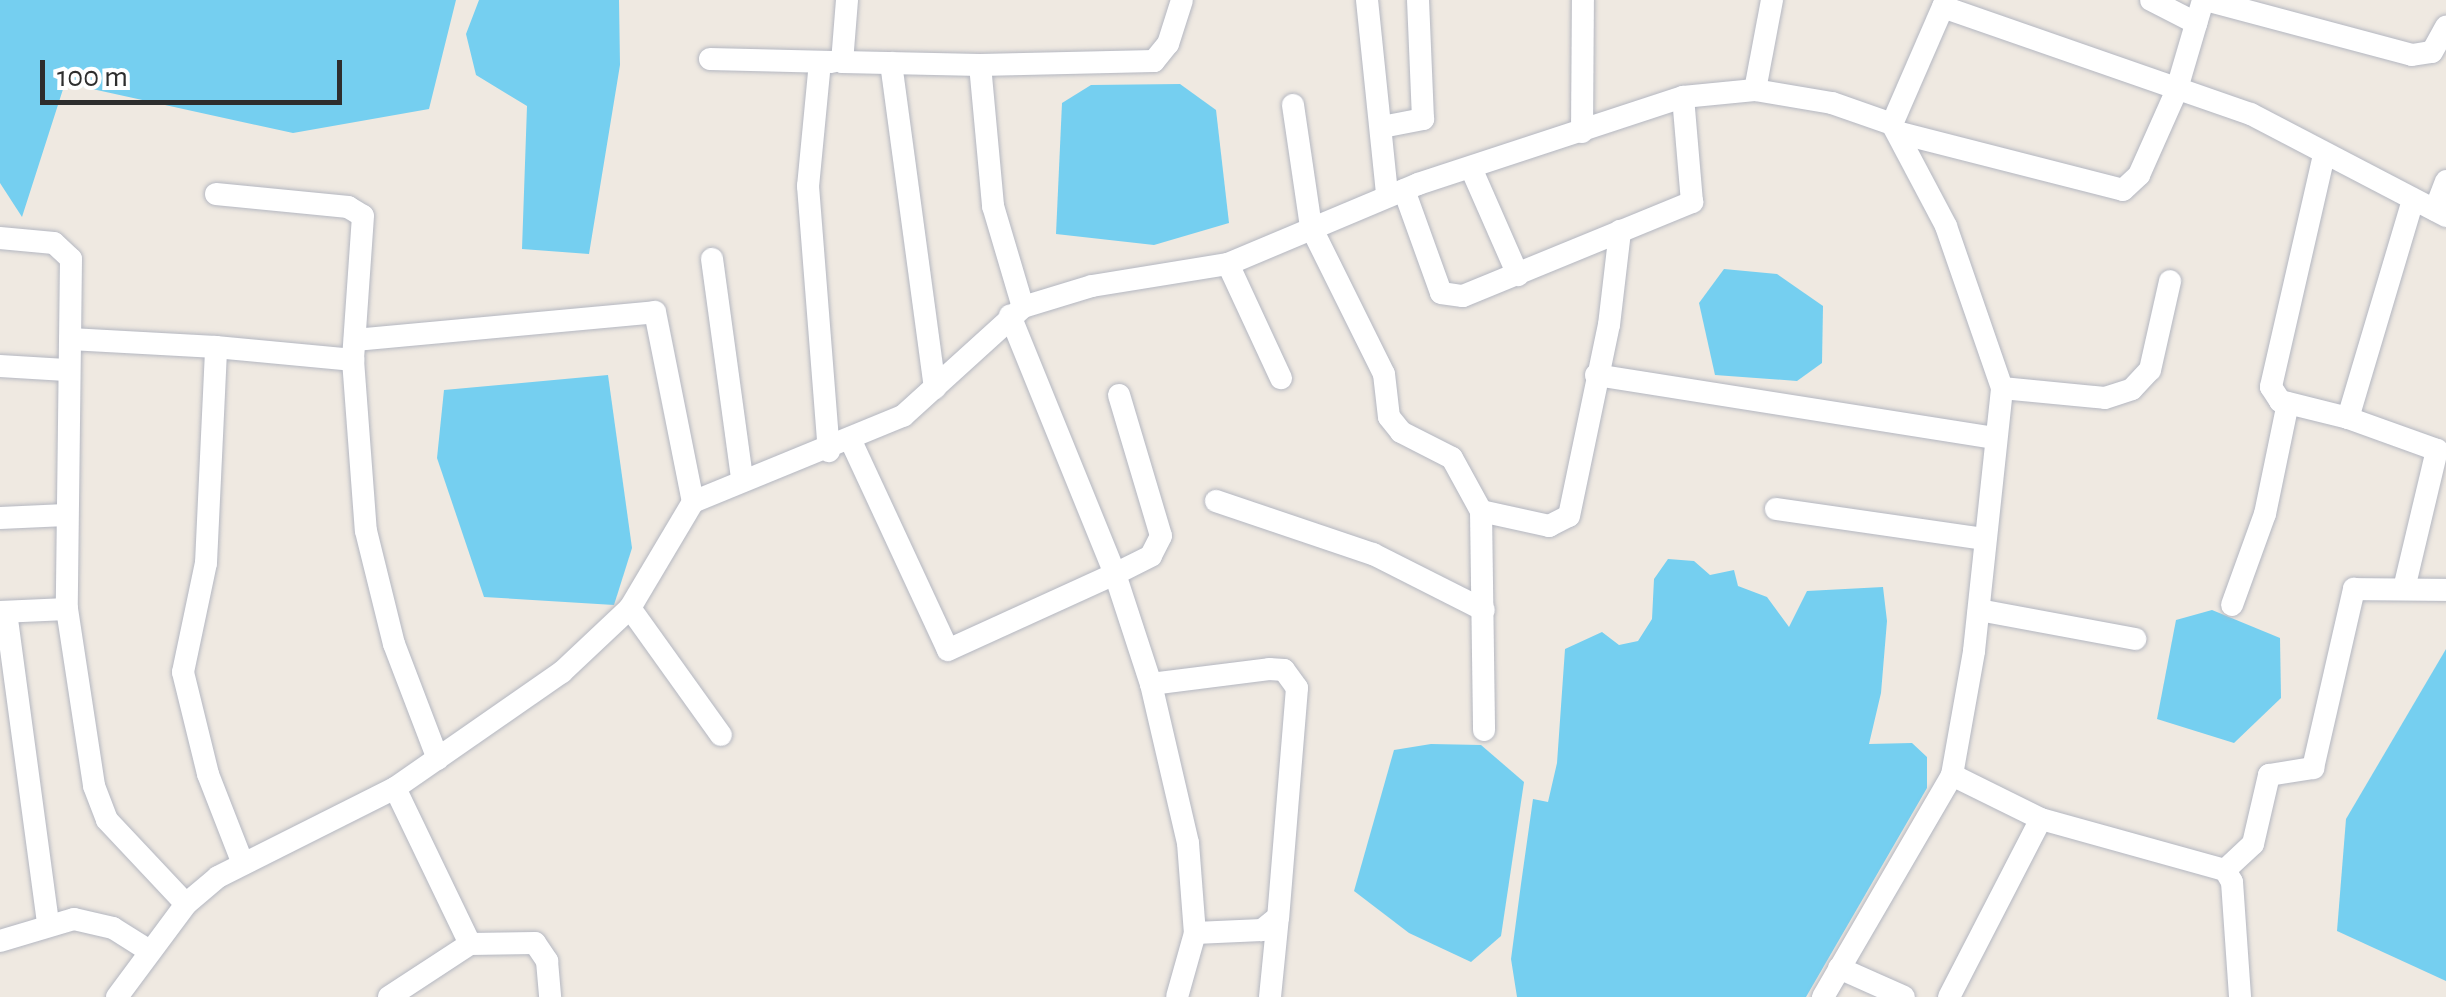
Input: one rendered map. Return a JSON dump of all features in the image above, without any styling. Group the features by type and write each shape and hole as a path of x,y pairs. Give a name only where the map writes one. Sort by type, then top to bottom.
{"street":[{"path":"847,0 808,186 840,446 948,650 1151,556 1162,536 1120,395"},
{"path":"710,59 980,65 1154,61 1168,44 1182,0"},
{"path":"1368,0 1382,127 1395,193 1446,298 1518,274 1692,202 1683,98"},
{"path":"1382,127 1424,119 1418,0"},
{"path":"1582,132 1583,0"},
{"path":"1754,90 1772,0"},
{"path":"2152,0 2196,24"},
{"path":"117,997 148,950 186,904 243,864 395,788 562,672 630,608 692,502 742,478 840,446 903,416 1016,311 1092,286 1228,264 1395,193 1683,98 1754,90 1832,103 1896,129 2123,190 2139,175 2176,92 2204,0 2412,55 2432,52 2446,27"},
{"path":"1823,997 1952,775 1979,610 1992,438 2002,388 1946,226 1896,129 1945,3 2176,92 2251,114 2440,213 2446,180"},
{"path":"892,63 934,388"},
{"path":"980,65 993,206 1016,311 1115,574 1151,684 1184,820 1195,933 1177,997"},
{"path":"1293,106 1312,227 1384,374 1394,425 1452,458 1480,511 1484,730"},
{"path":"2324,155 2271,387 2273,396 2288,403 2348,418 2437,450 2404,588"},
{"path":"1471,168 1518,274"},
{"path":"216,194 358,210 354,350 366,531 394,644 438,759"},
{"path":"2348,418 2412,200"},
{"path":"1480,511 1565,524 1620,231"},
{"path":"0,238 54,243 72,259 66,370 67,608 99,804 118,834 186,904"},
{"path":"712,259 742,478"},
{"path":"1228,264 1281,378"},
{"path":"2002,388 2105,398 2132,390 2150,370 2170,282"},
{"path":"70,339 354,350 656,312 692,502"},
{"path":"216,347 206,563 183,672 208,774 243,864"},
{"path":"0,366 66,370"},
{"path":"1596,375 1992,438"},
{"path":"2232,606 2265,514 2288,403"},
{"path":"1216,501 1373,554 1484,610"},
{"path":"1776,508 1984,539"},
{"path":"0,518 66,515"},
{"path":"2225,870 2253,844 2270,775 2313,768 2354,589 2446,590"},
{"path":"48,922 3,612 67,608"},
{"path":"630,608 721,735"},
{"path":"1979,610 2134,640"},
{"path":"1151,684 1269,669 1293,679 1298,721 1270,997"},
{"path":"1952,775 2041,819 2225,870 2232,882 2240,997"},
{"path":"395,788 470,944"},
{"path":"1949,997 2041,819"},
{"path":"1195,933 1262,930 1278,917"},
{"path":"0,941 48,922 97,922 148,950"},
{"path":"389,997 470,944 535,942 547,961 550,997"},
{"path":"1838,968 1904,997"}],"water":[{"path":"0,0 456,0 429,109 293,133 65,83 22,217 0,183"},
{"path":"479,0 619,0 620,65 589,254 522,249 527,106 476,75 466,34"},
{"path":"1180,84 1216,110 1229,223 1154,245 1056,234 1062,103 1091,85"},
{"path":"1724,269 1777,274 1823,306 1822,363 1797,381 1715,375 1699,303"},
{"path":"608,375 632,548 614,605 484,597 437,458 444,390"},
{"path":"1668,559 1694,561 1710,575 1734,570 1738,586 1767,597 1789,627 1807,591 1883,587 1887,621 1881,693 1869,744 1912,743 1927,757 1927,788 1806,997 1517,997 1511,959 1521,884 1533,799 1548,802 1557,763 1565,649 1602,632 1619,645 1638,641 1652,619 1654,579"},
{"path":"2212,610 2280,638 2281,698 2234,743 2157,719 2176,620"},
{"path":"2446,649 2446,981 2337,931 2346,819"},
{"path":"1431,744 1481,745 1524,782 1501,936 1471,962 1409,933 1354,891 1394,750"}]}
